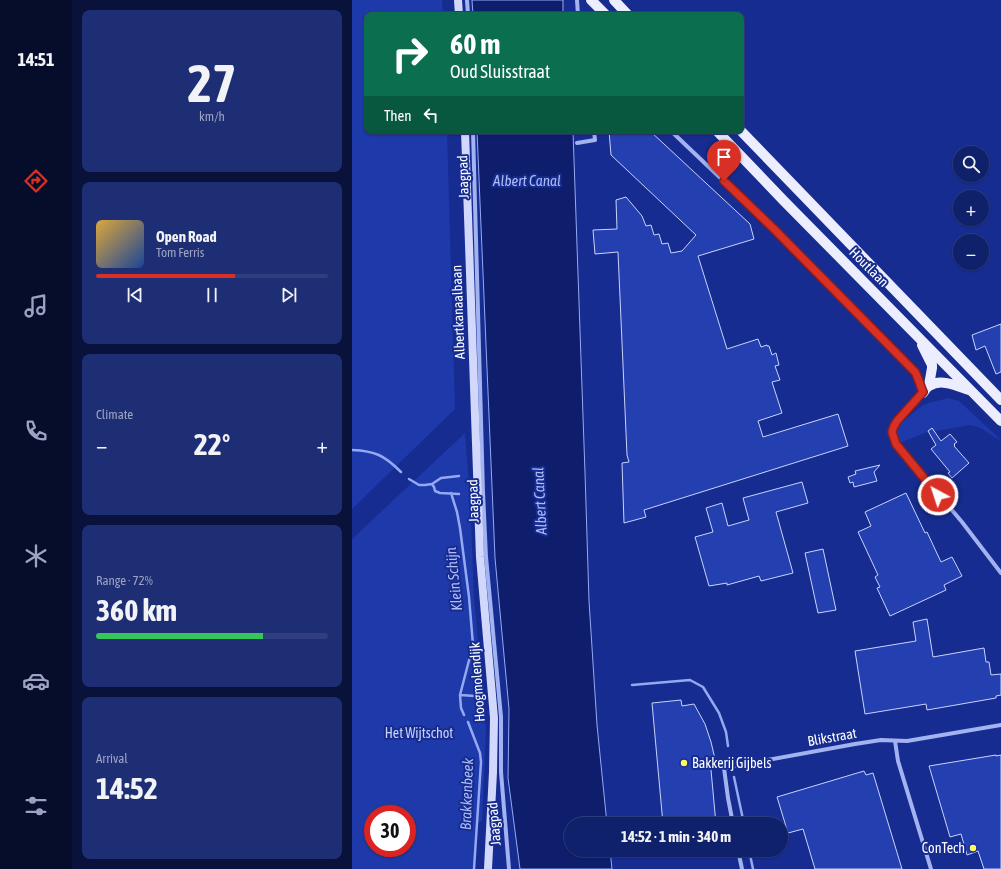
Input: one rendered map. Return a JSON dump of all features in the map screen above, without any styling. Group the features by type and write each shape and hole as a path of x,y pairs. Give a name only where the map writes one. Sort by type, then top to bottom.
{"main road":[{"path":"614,0 625,12"},
{"path":"593,2 603,12"},
{"name":"Houtlaan","path":"720,134 1001,421"},
{"name":"Houtlaan","path":"744,134 1001,400"},
{"path":"915,333 932,365 926,389"},
{"path":"926,389 938,382 945,382 971,391"}],"street":[{"path":"458,0 459,12"},
{"path":"467,0 468,12"},
{"path":"577,0 578,12"},
{"name":"Albertkanaalbaan","path":"464,134 468,198 477,493"},
{"name":"Jaagpad","path":"473,134 486,557 501,717 501,772 509,869"},
{"path":"577,143 595,140 594,134"},
{"path":"673,134 773,228 915,372 920,382 920,386 926,389 894,426 892,432 893,438 896,444 962,522 1001,573"},
{"name":"Hoogmolendijk","path":"477,493 480,557 494,718 488,869"},
{"name":"Blikstraat","path":"732,817 724,768 855,744 881,740 907,741 1001,725"},
{"path":"895,741 898,761 931,869"},
{"path":"739,857 742,869"}],"green space":[{"path":"352,0 442,0 443,12 364,12 364,134 447,134 455,409 352,509"},
{"path":"949,398 959,401 1001,440 981,428 970,425 925,433 899,443 896,434 900,424 919,408 928,403"},
{"name":"Het Wijtschot","path":"465,433 470,497 474,597 486,730 482,821 478,823 474,869 352,869 352,539"}],"water":[{"path":"472,0 563,0 563,12 473,12"},
{"name":"Albert Canal","path":"477,134 573,134 589,601 597,725 606,817 564,817 564,857 611,857 612,869 520,869 508,778 509,709 495,558"}],"building":[{"path":"609,134 653,134 750,224 754,239 698,256 727,349 758,339 761,347 767,345 769,346 772,355 776,353 779,365 775,366 780,380 772,382 782,413 758,421 763,437 838,414 848,446 644,510 646,517 624,523 622,463 629,462 627,455 618,252 595,254 593,230 617,229 616,200 626,197 642,216 646,226 651,225 654,235 659,234 662,244 668,243 671,253 682,251 696,235 611,155"},
{"path":"1001,324 1001,372 996,374 985,346 976,350 972,335"},
{"path":"932,428 941,441 950,434 957,442 954,446 969,463 952,478 948,473 950,472 931,449 936,445 928,431"},
{"path":"880,465 874,472 877,481 854,487 853,482 850,483 848,477 856,474 855,471"},
{"path":"802,482 808,503 776,512 793,573 761,581 759,576 727,585 727,583 709,586 695,537 713,532 706,508 722,503 728,526 749,520 743,498"},
{"path":"906,493 941,562 952,557 962,576 944,585 946,590 890,616 877,588 880,587 875,577 878,575 858,532 871,526 865,512"},
{"path":"823,549 836,610 818,613 805,553"},
{"path":"927,619 933,657 984,648 986,662 989,662 991,675 1001,674 1001,695 996,696 996,698 927,710 926,704 865,714 855,651 916,641 913,622"},
{"name":"Bakkerij Gijbels","path":"681,700 682,706 694,704 705,724 715,759 710,759 715,817 662,817 652,703"},
{"path":"1001,755 1001,869 984,869 978,851 967,855 961,834 950,837 929,766"},
{"path":"864,771 866,775 873,773 902,869 815,869 803,829 788,833 788,817 783,817 777,797"}],"waterway":[{"name":"Klein Schijn","path":"352,450 367,451 379,455 401,472"},
{"name":"Klein Schijn","path":"409,479 419,485 425,485 432,484 441,478 459,476"},
{"name":"Klein Schijn","path":"432,484 435,491 440,493 459,494"},
{"name":"Klein Schijn","path":"451,493 460,528 469,597 473,645 460,695 475,696"},
{"name":"Klein Schijn","path":"632,685 690,680 703,687 719,713 726,732 728,746"},
{"name":"Brakkenbeek","path":"460,695 461,708 464,715"},
{"name":"Brakkenbeek","path":"468,722 480,753 481,762 474,869"},
{"name":"Klein Schijn","path":"734,777 743,817"},
{"name":"Klein Schijn","path":"750,857 753,869"}],"place":[{"name":"Bakkerij Gijbels","path":"684,763"},
{"name":"ConTech","path":"973,848"}],"route":[{"path":"724,181 773,228 915,372 923,392 897,421 892,432 893,438 896,444 938,495"}]}
